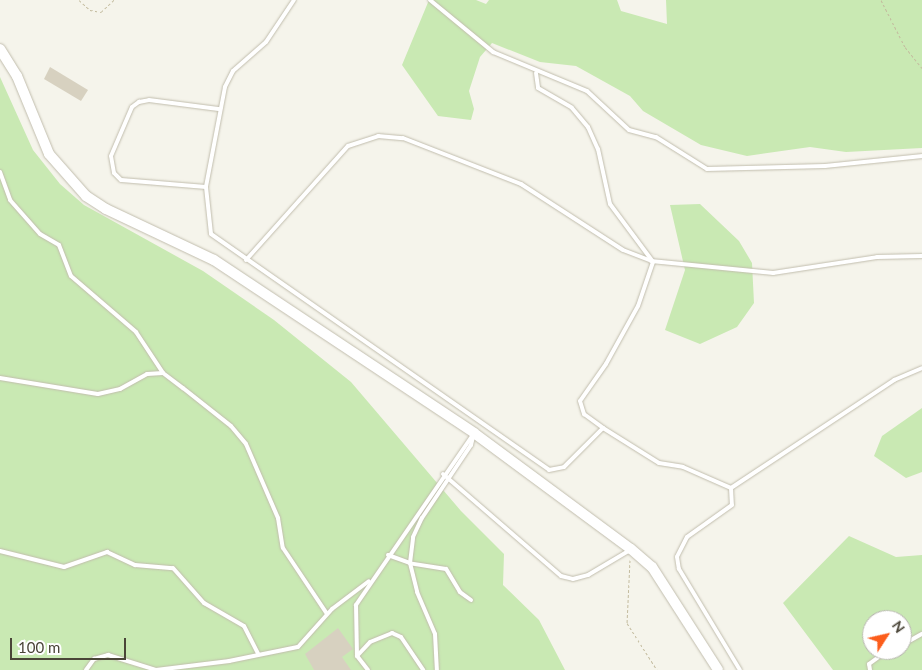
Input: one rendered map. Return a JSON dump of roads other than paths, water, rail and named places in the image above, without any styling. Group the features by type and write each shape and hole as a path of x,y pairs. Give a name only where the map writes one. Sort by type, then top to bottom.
{"street":[{"path":"0,49 17,76 49,154 86,196 106,209 214,260 474,433 632,549 652,567 718,670"}],"lane":[{"path":"294,0 266,42 233,71 218,110 206,187 211,234 549,470 564,467 595,432 603,428"},
{"path":"430,0 478,42 536,73 586,90 629,130 656,137 707,169 825,166 922,156"},
{"path":"536,73 538,88 572,108 588,127 598,149 610,204 653,262"},
{"path":"206,187 121,180 114,172 111,156 132,107 139,102 149,100 218,110"},
{"path":"246,260 348,146 378,136 402,138 521,184 623,250 653,262 773,273 877,257 922,256"},
{"path":"0,172 10,200 40,234 59,245 71,276 136,332 163,373 231,426 246,444 278,518 283,548 327,614"},
{"path":"653,262 638,306 606,364 580,401 584,414 659,463 683,467 731,488"},
{"path":"731,488 894,380 922,368"},
{"path":"0,378 98,394 120,389 147,374 163,373"},
{"path":"368,670 357,656 356,605 370,581 443,474 474,433"},
{"path":"437,670 435,634 417,592 410,563 413,537 422,518 471,445 474,433"},
{"path":"443,474 561,576 573,579 588,575 632,549"},
{"path":"731,488 732,505 687,536 677,557 679,569 740,670"},
{"path":"0,551 64,567 106,552 134,565 173,568 204,604 244,626 258,654"},
{"path":"388,555 410,563 446,569 460,592 471,600"},
{"path":"86,670 94,659 108,655 156,670 298,647 327,614 370,581"},
{"path":"357,656 370,642 392,633 401,637 423,670"},
{"path":"870,670 869,664 874,660"}]}
